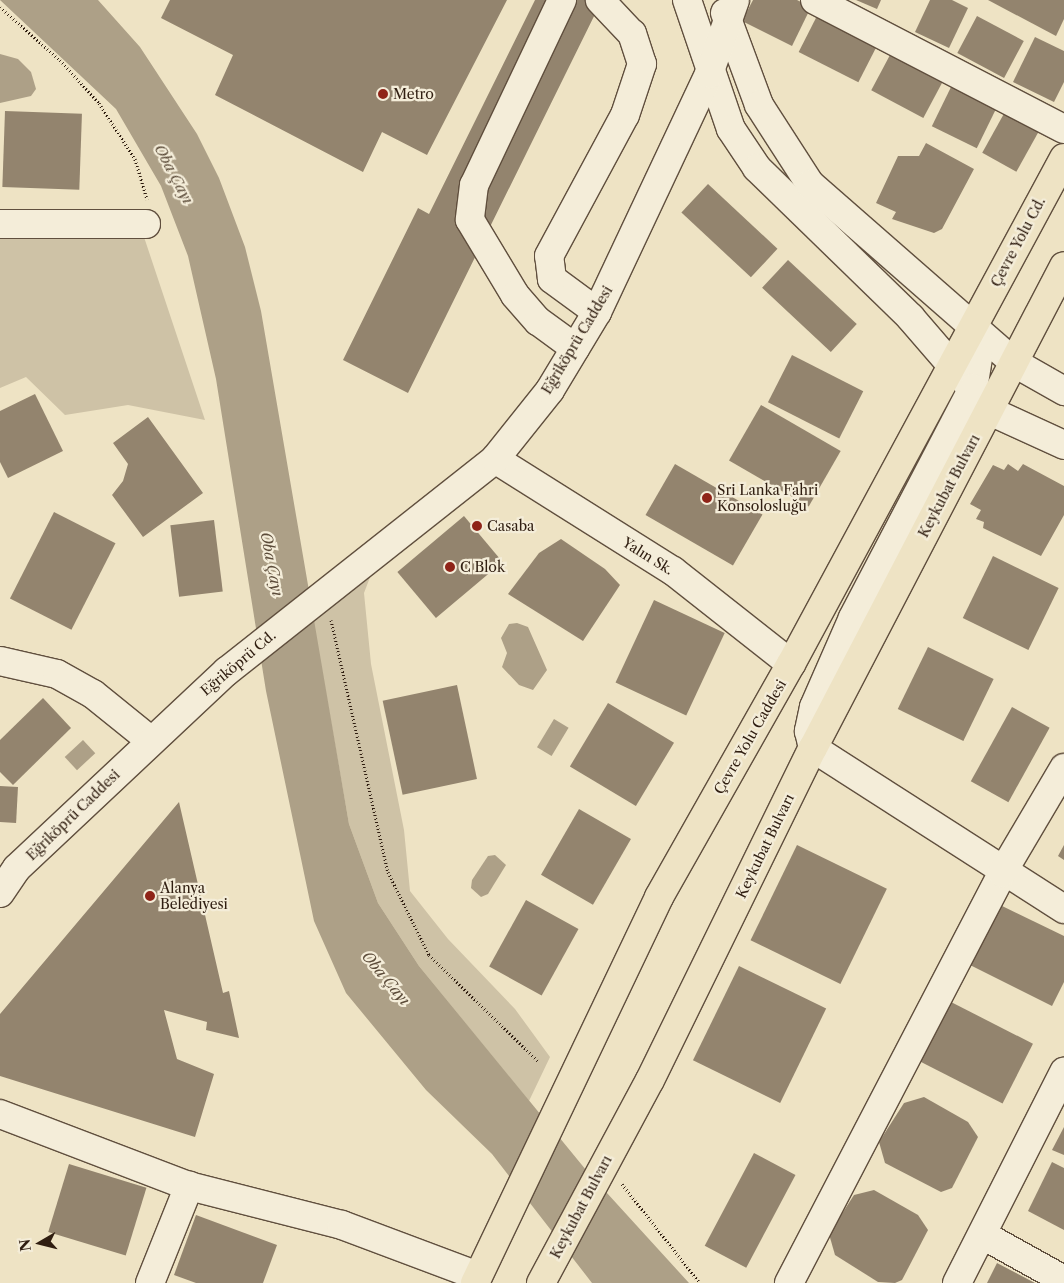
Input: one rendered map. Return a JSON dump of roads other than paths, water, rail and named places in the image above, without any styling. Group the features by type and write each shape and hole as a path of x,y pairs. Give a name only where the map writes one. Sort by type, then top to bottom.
{"highway":[{"name":"Çevre Yolu Cd.","path":"952,363 1064,158"},
{"path":"1013,362 1064,266"},
{"name":"Keykubat Bulvarı","path":"540,1283 650,1080 813,748 970,441 992,412 1013,362"},
{"name":"Çevre Yolu Caddesi","path":"476,1280 558,1116 659,897 791,664 952,363"}],"street":[{"path":"562,0 474,185 470,220 515,295 538,321 575,348"},
{"path":"597,312 552,279 549,256 625,115 642,64 632,34 600,0"},
{"path":"687,0 709,74 730,129 757,168 952,363 992,412 1064,445"},
{"path":"815,0 1064,129"},
{"path":"728,6 759,106 810,184 1013,362 1064,391"},
{"name":"Eğriköprü Caddesi","path":"328,590 495,459 550,390 597,312 709,74 728,6"},
{"path":"0,224 146,224"},
{"path":"973,327 978,358 973,388 853,618 814,707 809,730 813,748 1002,873 1064,909"},
{"path":"973,388 1013,362"},
{"name":"Yalın Sk.","path":"495,459 673,571 791,664"},
{"name":"Eğriköprü Cd.","path":"150,740 227,671 328,590"},
{"path":"0,660 57,674 100,699 150,740"},
{"name":"Eğriköprü Caddesi","path":"0,894 17,868 150,740"},
{"path":"789,1283 1002,873 1064,768"},
{"path":"957,1283 983,1236 1064,1072"},
{"path":"0,1114 189,1186 342,1225 476,1280"},
{"path":"150,1283 189,1186"},
{"path":"983,1236 1064,1280"}],"water":[{"name":"Oba Çayı","path":"0,0 98,0 140,47 197,134 219,178 245,247 261,311 349,824 378,903 419,966 586,1170 689,1283 592,1283 492,1154 426,1090 346,993 314,921 266,691 216,379 188,256 161,186 116,109"},
{"path":"0,54 18,59 31,72 36,89 31,96 0,103"},
{"path":"517,623 528,627 547,670 533,690 519,685 502,667 507,653 501,638 509,624"},
{"path":"554,719 569,728 552,756 537,747"},
{"path":"83,740 95,753 77,770 65,757"},
{"path":"495,855 506,865 488,894 481,897 471,888 472,880 488,856"}],"place":[{"name":"Metro","path":"383,94"},
{"name":"Sri Lanka Fahri Konsolosluğu","path":"707,498"},
{"name":"Casaba","path":"477,526"},
{"name":"C Blok","path":"450,567"},
{"name":"Alanya Belediyesi","path":"150,896"}]}
